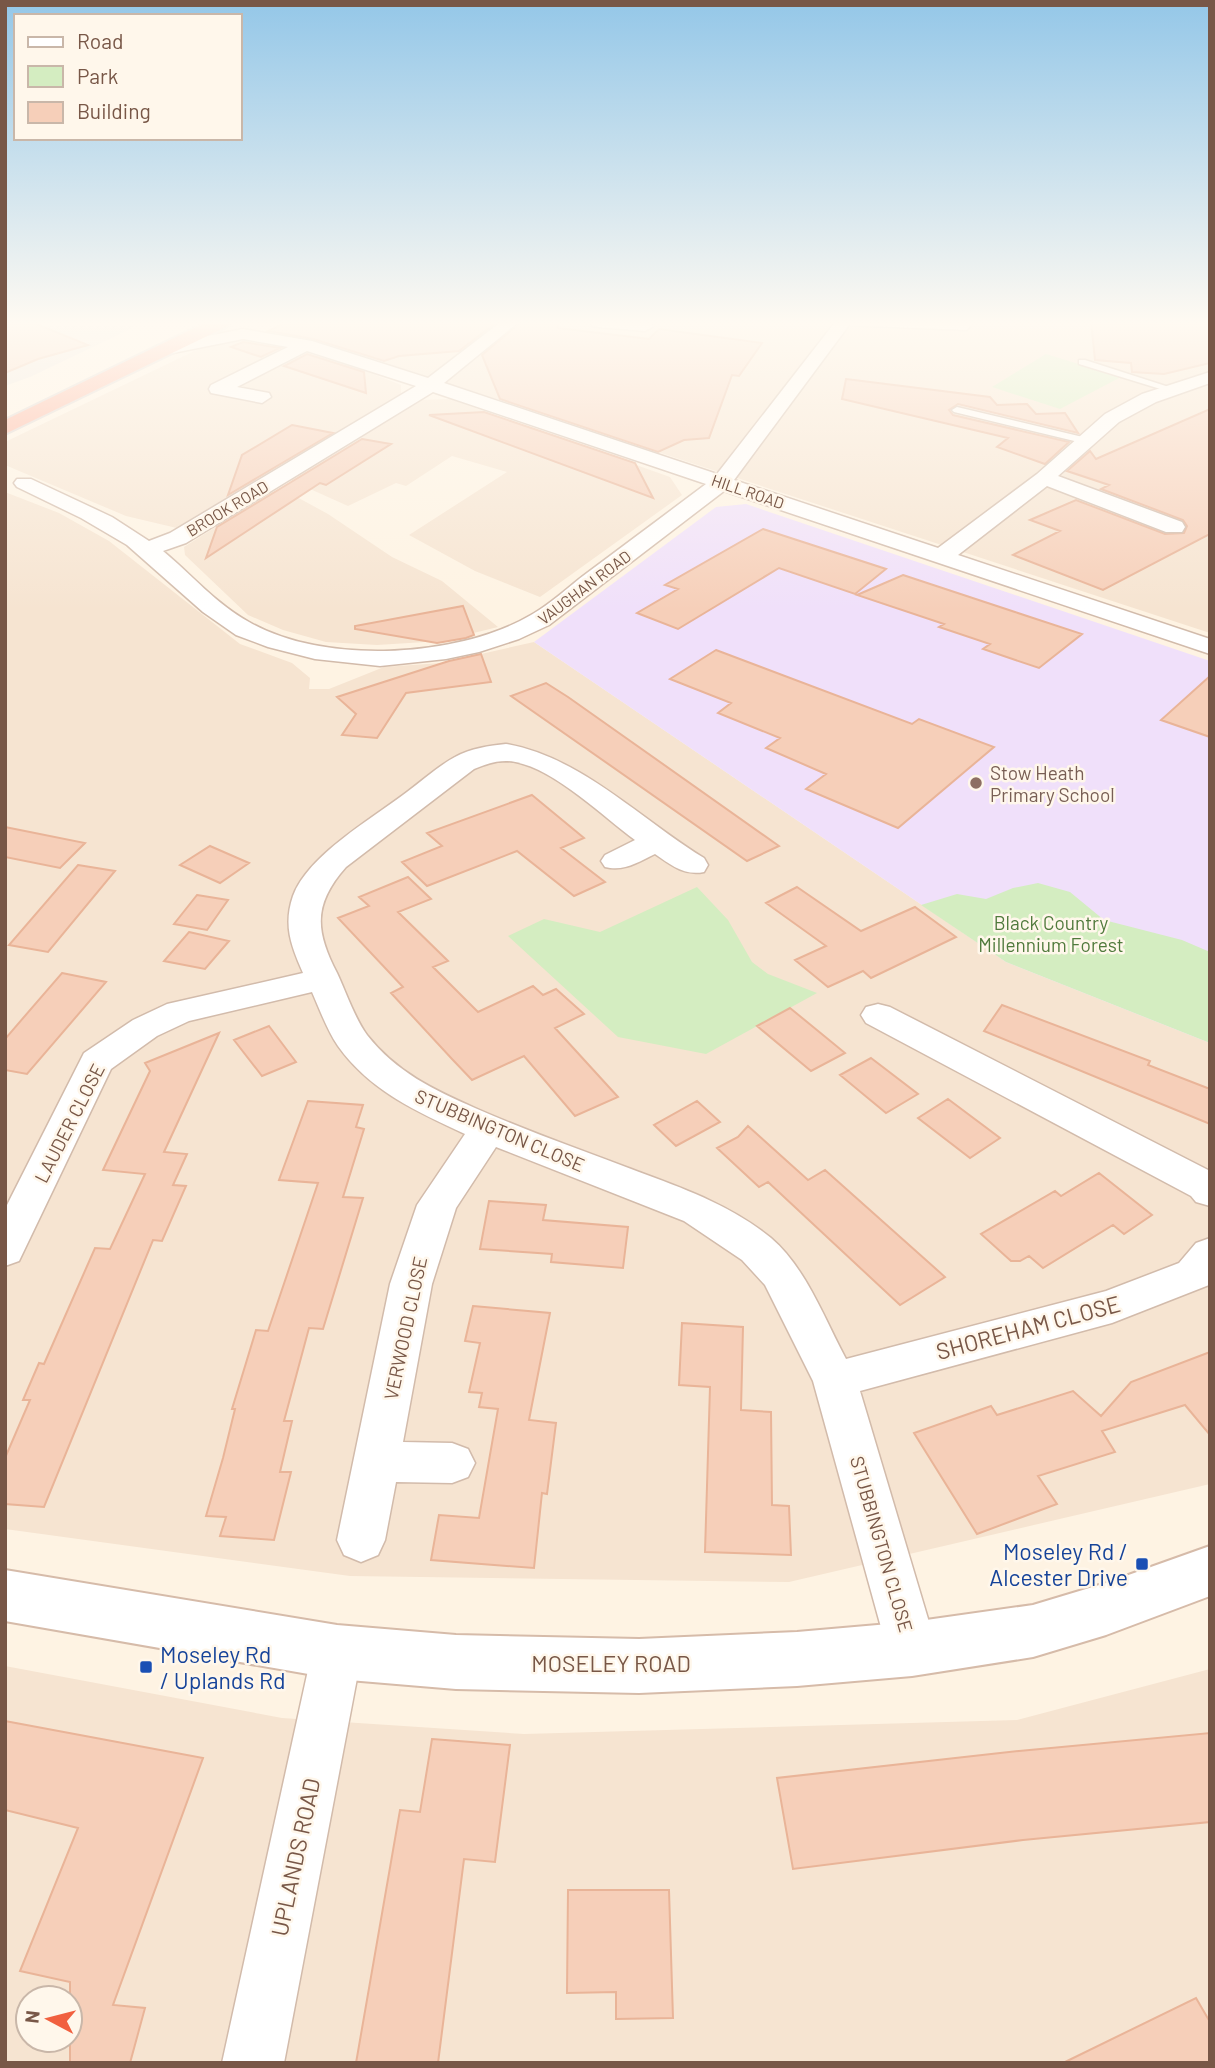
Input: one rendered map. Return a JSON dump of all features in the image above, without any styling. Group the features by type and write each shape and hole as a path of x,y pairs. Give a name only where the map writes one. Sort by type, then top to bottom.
{"highway":[{"path":"5,428 26,418"}],"street":[{"name":"BROOK ROAD","path":"147,550 178,538 376,418"},
{"name":"HILL ROAD","path":"528,418 1210,647"},
{"name":"VAUGHAN ROAD","path":"24,483 93,514 147,550 234,624 277,642 310,652 338,656 444,653 512,635 540,621 722,482 771,418"},
{"path":"940,558 1044,478 1116,418"},
{"path":"1044,478 1174,527"},
{"name":"STUBBINGTON CLOSE","path":"693,865 656,842 554,766 508,753 481,754 464,763 335,861 316,882 309,896 303,929 307,948 351,1039 382,1073 414,1095 488,1129 698,1210 756,1249 779,1274 835,1380 912,1649"},
{"path":"616,861 656,842"},
{"name":"LAUDER CLOSE","path":"5,1250 97,1062 145,1027 178,1012 323,979"},
{"path":"878,1015 1205,1186 1210,1192"},
{"name":"VERWOOD CLOSE","path":"361,1540 411,1284 419,1257 436,1205 488,1129"},
{"name":"SHOREHAM CLOSE","path":"835,1380 1112,1306 1194,1274 1210,1254"},
{"path":"378,1461 452,1463"},
{"name":"MOSELEY ROAD","path":"5,1595 337,1652 456,1662 639,1666 797,1660 912,1649 1032,1631 1207,1578"},
{"name":"UPLANDS ROAD","path":"253,2063 337,1652"}],"lane":[{"path":"990,418 1087,440"}],"shaded area":[{"path":"56,418 364,418 181,529 126,516 5,465 5,442"},
{"path":"392,418 502,418 670,477 682,495 540,597 475,571 409,535 507,472 452,456 406,486 396,483 348,506 290,480"},
{"path":"552,418 1210,418 1210,633"},
{"path":"5,492 59,513 109,541 240,644 292,663 310,678 309,689 329,689 384,667 441,663 534,642 1006,962 1210,1043 1210,1484 789,1582 350,1576 5,1529"},
{"path":"271,492 295,496 328,514 392,557 442,581 498,627 441,641 377,645 326,642 283,630 248,615 185,555 184,547"},
{"name":"Stow Heath Primary School","path":"746,504 1210,661 1210,1043 1006,962 534,642 716,507"},
{"path":"5,1666 282,1718 524,1734 1017,1720 1210,1669 1210,2063 5,2063"}],"green space":[{"name":"Black Country Millennium Forest","path":"1038,883 1070,892 1104,920 1182,940 1210,952 1210,1043 1006,962 921,905 957,894 986,899 1013,888"},
{"path":"697,887 728,920 752,962 768,974 817,993 706,1054 618,1037 508,936 544,919 600,932"}],"building":[{"path":"436,418 500,418 635,463 653,498"},
{"path":"555,418 716,418 709,438 684,440 658,452"},
{"path":"921,418 964,418 1069,442 1045,464 997,447 1008,438"},
{"path":"1014,418 1068,418 1078,433"},
{"path":"1191,418 1210,418 1210,534 1103,590 1013,555 1060,531 1030,520 1076,500 1165,534 1184,533 1187,526 1183,520 1101,489 1109,485 1067,471 1090,451 1096,459"},
{"path":"292,425 333,433 228,495 242,455"},
{"path":"362,439 391,444 326,485 320,483 206,558 217,527"},
{"path":"763,529 886,569 855,594 779,568 678,629 637,613 678,589 665,585"},
{"path":"903,575 1082,634 1039,668 983,649 990,644 939,627 944,624 857,595"},
{"path":"463,606 474,635 466,638 437,643 355,629 355,626"},
{"path":"716,650 912,724 919,719 994,747 898,828 806,789 826,774 766,748 780,738 718,713 731,703 670,679"},
{"path":"481,654 491,682 406,693 377,738 342,735 356,714 337,697 449,661"},
{"path":"1210,676 1210,737 1161,720"},
{"path":"546,683 779,846 747,861 511,696"},
{"path":"532,795 584,838 561,848 605,882 574,896 517,851 427,886 402,862 442,846 427,833"},
{"path":"5,827 85,843 60,868 5,857"},
{"path":"210,846 249,863 220,883 180,865"},
{"path":"78,865 115,871 48,952 9,945"},
{"path":"408,877 431,899 398,912 448,961 433,967 478,1012 533,986 543,995 556,989 584,1014 555,1028 618,1097 575,1116 524,1056 472,1080 391,993 403,987 338,918 369,906 359,897"},
{"path":"797,887 861,931 915,907 956,937 871,978 863,971 828,987 795,960 826,946 766,903"},
{"path":"197,895 228,900 207,930 174,924"},
{"path":"189,932 229,941 205,969 164,961"},
{"path":"62,973 106,982 27,1074 5,1070 5,1039"},
{"path":"1002,1005 1150,1061 1148,1065 1210,1089 1210,1124 984,1031"},
{"path":"790,1008 845,1053 811,1071 757,1026"},
{"path":"269,1026 296,1062 262,1076 234,1040"},
{"path":"219,1033 164,1152 187,1154 173,1185 186,1186 162,1241 153,1240 44,1507 5,1504 5,1458 30,1400 23,1400 39,1363 44,1364 95,1248 110,1249 145,1174 103,1170 150,1071 145,1063"},
{"path":"871,1058 918,1094 886,1113 840,1075"},
{"path":"948,1099 1000,1138 970,1158 918,1118"},
{"path":"308,1101 363,1105 356,1127 364,1129 343,1197 363,1198 323,1329 309,1328 284,1421 292,1421 280,1472 291,1472 274,1540 220,1536 226,1517 206,1516 235,1409 232,1409 256,1330 268,1331 318,1183 279,1180"},
{"path":"697,1101 720,1122 676,1146 654,1125"},
{"path":"748,1126 808,1180 825,1170 945,1277 900,1305 768,1182 759,1187 717,1148 738,1137"},
{"path":"1099,1173 1152,1215 1124,1234 1113,1225 1043,1268 1029,1256 1020,1261 1011,1261 981,1234 1055,1191 1061,1196"},
{"path":"489,1201 546,1205 543,1220 628,1227 623,1268 551,1262 552,1254 480,1249"},
{"path":"473,1306 550,1313 529,1420 556,1423 547,1494 542,1493 534,1568 431,1560 439,1515 479,1518 498,1409 479,1407 482,1393 469,1392 480,1343 465,1341"},
{"path":"682,1323 743,1327 741,1410 771,1412 772,1505 789,1506 791,1555 705,1552 710,1387 679,1385"},
{"path":"1210,1352 1210,1435 1185,1405 1102,1431 1115,1452 1038,1476 1057,1504 977,1534 914,1433 991,1406 997,1415 1073,1391 1101,1416 1131,1382"},
{"path":"5,1721 203,1758 113,2005 145,2008 130,2063 70,2063 70,2054 84,2054 84,1984 70,1984 20,1971 78,1828 5,1810"},
{"path":"1210,1733 1210,1822 1023,1840 793,1869 777,1778"},
{"path":"432,1739 510,1745 495,1862 464,1859 438,2063 356,2063 400,1810 420,1812"},
{"path":"568,1890 669,1890 673,2018 616,2019 616,1992 567,1993"},
{"path":"1196,1998 1210,2022 1210,2063 1063,2063"}],"place":[{"name":"Stow Heath Primary School","path":"976,783"},
{"name":"Moseley Rd / Alcester Drive","path":"1142,1564"},
{"name":"Moseley Rd / Uplands Rd","path":"146,1667"}]}
